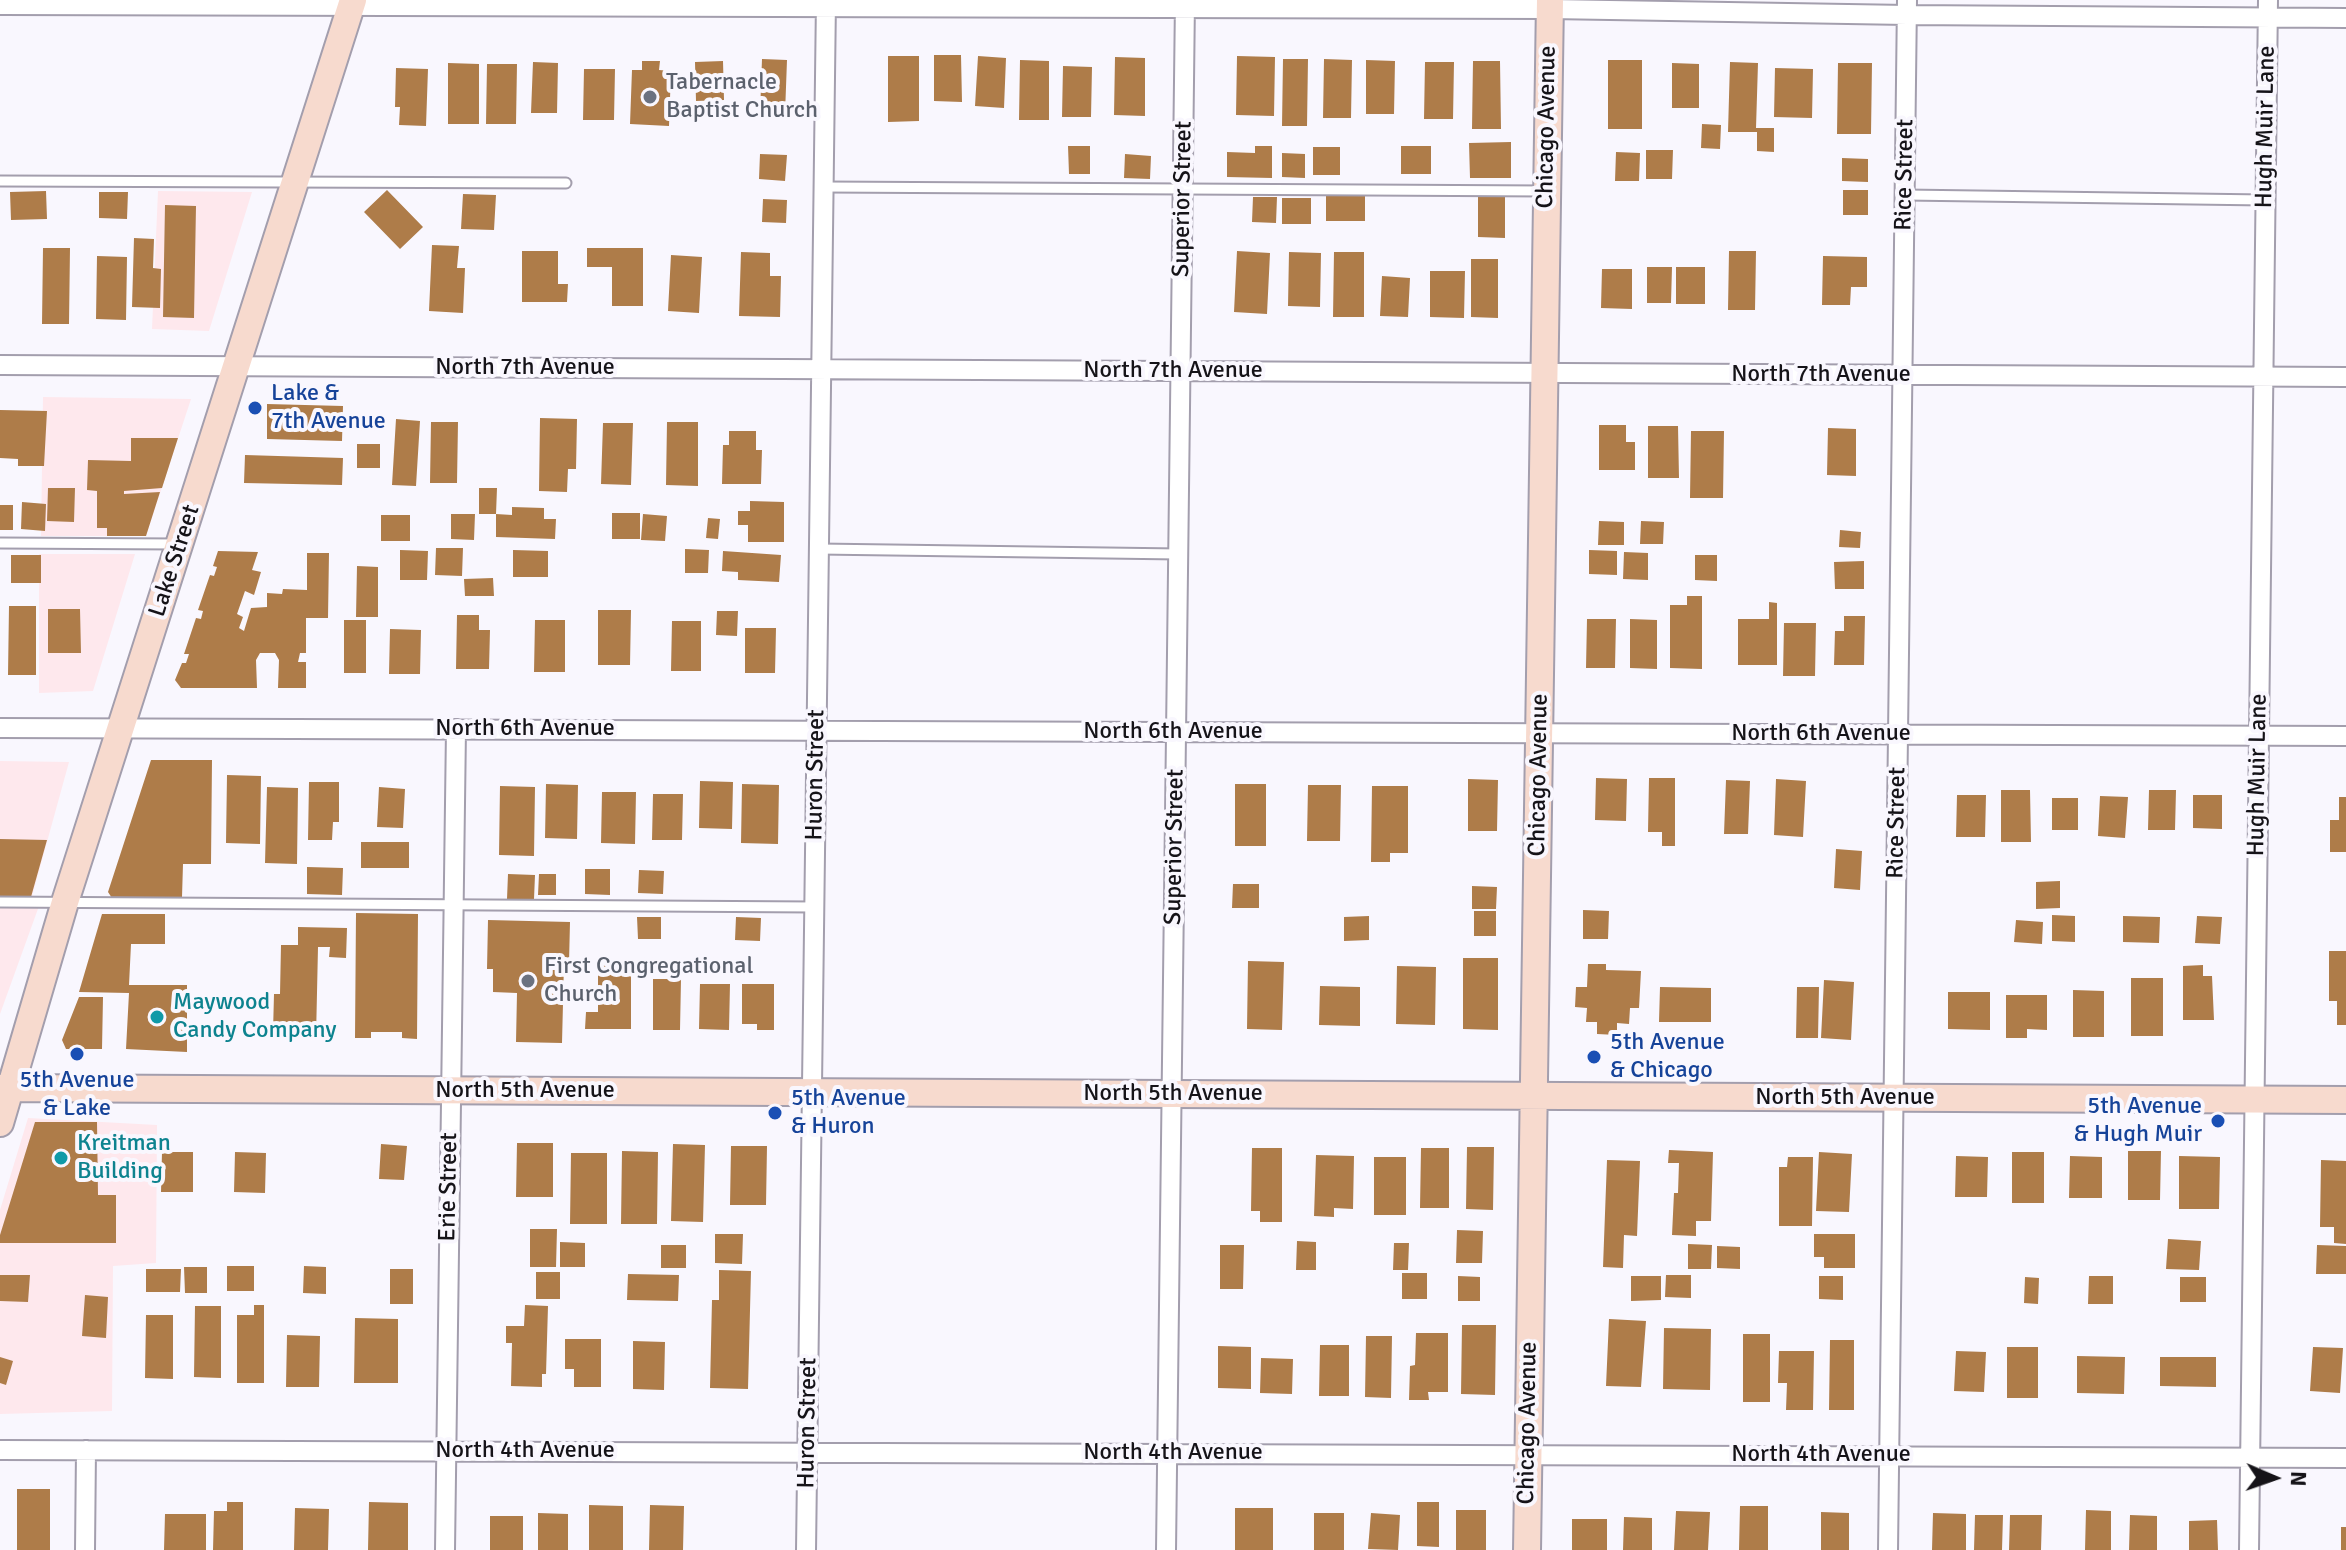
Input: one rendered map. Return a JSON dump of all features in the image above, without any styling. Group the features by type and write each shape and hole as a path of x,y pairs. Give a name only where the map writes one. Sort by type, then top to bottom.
{"main road":[{"name":"Lake Street","path":"0,1123 5,1088 352,3"},
{"name":"Chicago Avenue","path":"1527,1550 1550,4"},
{"name":"North 5th Avenue","path":"5,1088 2346,1100"}],"street":[{"name":"Huron Street","path":"806,1550 826,4"},
{"name":"Superior Street","path":"1166,1550 1185,4"},
{"path":"0,5 1550,4 2268,9 2346,18"},
{"name":"Rice Street","path":"1888,1550 1907,8"},
{"name":"Hugh Muir Lane","path":"2249,1550 2268,9"},
{"name":"North 7th Avenue","path":"0,365 2346,377"},
{"name":"North 6th Avenue","path":"0,728 2346,736"},
{"name":"Erie Street","path":"445,1550 456,729"},
{"name":"North 4th Avenue","path":"0,1450 2346,1458"},
{"path":"85,1550 86,1450"}],"lane":[{"path":"0,181 566,183"},
{"path":"824,187 1545,191"},
{"path":"1905,195 2265,200"},
{"path":"0,543 180,544"},
{"path":"819,549 1179,554"},
{"path":"0,902 814,907"}],"shaded area":[{"path":"158,191 252,192 209,331 152,329"},
{"path":"43,397 191,399 146,536 41,536"},
{"path":"39,554 135,554 93,691 39,693"},
{"path":"0,761 69,762 31,900 0,899"},
{"path":"0,906 39,906 0,1014"},
{"path":"28,1118 157,1125 156,1263 113,1266 112,1411 0,1414 0,1210"}],"building":[{"path":"934,55 961,55 962,102 934,101"},
{"path":"888,56 919,56 919,121 888,122"},
{"path":"978,56 1006,58 1004,108 975,106"},
{"path":"1237,56 1275,57 1274,116 1236,115"},
{"path":"1115,57 1145,58 1145,116 1114,115"},
{"path":"762,59 787,60 785,114 760,113"},
{"path":"1283,59 1308,59 1307,126 1282,126"},
{"path":"1324,59 1352,60 1351,118 1323,118"},
{"path":"1020,60 1049,61 1049,120 1019,120"},
{"path":"1366,60 1395,61 1394,114 1366,114"},
{"path":"1608,60 1642,60 1642,129 1608,129"},
{"name":"Tabernacle Baptist Church","path":"642,61 660,61 659,70 671,71 669,126 630,124 632,70 642,70"},
{"path":"723,61 724,100 696,101 695,62"},
{"path":"1473,61 1500,61 1501,129 1472,129"},
{"path":"533,62 558,63 557,113 531,113"},
{"path":"1425,62 1454,62 1453,119 1424,119"},
{"path":"1730,62 1758,63 1756,128 1774,128 1774,152 1757,151 1757,132 1728,132"},
{"path":"448,63 479,64 479,124 448,124"},
{"path":"1672,63 1699,64 1699,108 1672,108"},
{"path":"1838,63 1872,63 1871,134 1837,134"},
{"path":"487,64 517,64 516,124 486,124"},
{"path":"1063,66 1092,67 1091,117 1062,117"},
{"path":"396,68 428,69 426,126 399,125 400,107 395,107"},
{"path":"1775,68 1813,69 1812,118 1774,117"},
{"path":"584,69 615,69 614,120 583,120"},
{"path":"1702,124 1721,125 1720,149 1701,148"},
{"path":"1511,142 1511,178 1470,178 1469,143"},
{"path":"1068,146 1090,146 1090,174 1069,174"},
{"path":"1255,146 1272,146 1272,178 1227,177 1227,152 1255,153"},
{"path":"1401,146 1431,146 1431,174 1401,174"},
{"path":"1313,147 1340,147 1340,175 1313,175"},
{"path":"1646,150 1673,150 1672,179 1646,179"},
{"path":"1616,152 1640,153 1639,181 1615,181"},
{"path":"1282,153 1305,154 1305,178 1282,177"},
{"path":"760,154 787,155 785,181 759,179"},
{"path":"1125,154 1151,156 1150,179 1124,178"},
{"path":"1842,158 1868,159 1868,182 1842,181"},
{"path":"387,190 423,227 400,249 364,212"},
{"path":"1843,190 1868,190 1868,215 1843,215"},
{"path":"46,191 47,219 11,220 10,192"},
{"path":"99,192 128,192 127,219 99,218"},
{"path":"463,194 496,195 494,230 461,229"},
{"path":"1326,195 1365,195 1365,221 1326,221"},
{"path":"1478,196 1505,197 1505,238 1478,237"},
{"path":"1253,197 1277,197 1276,223 1252,222"},
{"path":"1282,198 1311,198 1311,224 1282,224"},
{"path":"763,199 787,200 786,223 762,222"},
{"path":"165,205 196,206 194,318 163,317"},
{"path":"134,238 154,239 153,268 161,269 160,308 132,307"},
{"path":"432,245 459,246 457,268 465,268 463,313 429,311"},
{"path":"43,248 70,248 69,324 42,324"},
{"path":"587,248 643,248 643,306 612,306 612,267 587,267"},
{"path":"522,251 558,251 558,284 568,284 567,302 522,302"},
{"path":"1237,251 1270,253 1267,314 1234,312"},
{"path":"1729,251 1756,251 1755,310 1728,310"},
{"path":"741,252 770,253 770,276 781,276 780,317 739,316"},
{"path":"1289,252 1321,253 1320,307 1288,306"},
{"path":"1334,252 1364,252 1364,317 1333,317"},
{"path":"671,255 702,257 699,313 668,311"},
{"path":"97,256 127,257 126,320 96,319"},
{"path":"1823,256 1867,257 1867,287 1851,287 1850,305 1822,305"},
{"path":"1471,259 1498,259 1498,318 1471,317"},
{"path":"1647,267 1672,267 1671,303 1647,303"},
{"path":"1676,267 1705,267 1705,304 1676,304"},
{"path":"1602,269 1632,269 1632,309 1601,308"},
{"path":"1430,271 1465,271 1464,318 1430,317"},
{"path":"1382,276 1410,278 1408,317 1380,316"},
{"path":"267,404 343,406 342,441 267,439"},
{"path":"0,410 47,411 44,466 18,466 18,459 0,458"},
{"path":"540,418 577,419 576,469 568,469 567,492 539,491"},
{"path":"396,419 420,421 416,486 392,485"},
{"path":"431,422 458,422 457,483 430,483"},
{"path":"667,422 698,422 698,486 666,485"},
{"path":"603,423 633,423 631,485 601,484"},
{"path":"1599,425 1626,425 1626,442 1635,442 1635,470 1599,470"},
{"path":"1648,426 1678,426 1679,478 1648,478"},
{"path":"1828,428 1856,429 1856,476 1827,475"},
{"path":"729,431 756,431 756,450 762,450 761,484 722,484 723,445 729,445"},
{"path":"1691,431 1724,431 1723,498 1690,498"},
{"path":"131,438 178,438 162,488 124,491 124,494 160,492 146,536 107,536 107,528 97,528 97,491 87,490 88,460 131,461"},
{"path":"357,444 380,444 380,468 357,468"},
{"path":"245,455 343,458 342,485 244,483"},
{"path":"48,488 75,488 74,522 47,521"},
{"path":"479,488 497,488 496,514 479,514"},
{"path":"750,501 784,502 784,542 748,542 748,525 738,525 738,511 750,511"},
{"path":"22,502 46,504 45,531 21,529"},
{"path":"0,505 13,505 13,530 0,530"},
{"path":"512,507 544,508 544,519 556,519 555,539 496,537 496,514 512,515"},
{"path":"612,513 640,513 640,539 612,539"},
{"path":"451,514 475,514 474,540 451,539"},
{"path":"643,514 667,516 665,541 641,540"},
{"path":"381,515 410,515 410,541 381,541"},
{"path":"708,518 720,519 718,539 706,538"},
{"path":"1599,521 1624,522 1624,545 1598,545"},
{"path":"1641,521 1664,522 1663,544 1640,544"},
{"path":"1840,530 1861,532 1860,548 1839,547"},
{"path":"436,548 463,548 462,576 435,575"},
{"path":"685,549 709,550 708,573 685,573"},
{"path":"400,550 428,551 427,580 400,580"},
{"path":"513,550 548,551 548,577 513,577"},
{"path":"1589,550 1617,551 1617,575 1589,574"},
{"path":"218,551 258,552 252,570 261,572 254,595 245,591 237,614 243,617 239,628 244,631 251,608 267,607 267,593 282,594 283,589 307,590 307,553 329,553 328,618 306,618 306,653 300,653 298,662 306,662 306,688 278,688 279,660 275,653 260,653 256,660 257,688 181,688 175,680 182,663 186,663 189,654 184,654 196,618 201,619 203,611 198,610 210,575 214,576 217,567 213,566"},
{"path":"723,551 781,555 779,582 738,580 738,572 722,571"},
{"path":"1624,552 1648,553 1648,580 1623,579"},
{"path":"11,555 41,555 41,583 11,583"},
{"path":"1695,555 1717,555 1717,581 1695,580"},
{"path":"1864,561 1864,589 1835,589 1834,562"},
{"path":"357,566 378,567 378,617 356,617"},
{"path":"493,578 494,596 465,596 464,579"},
{"path":"1687,596 1702,596 1702,669 1670,668 1670,605 1687,605"},
{"path":"1769,602 1777,603 1777,665 1738,665 1738,619 1769,619"},
{"path":"9,606 36,606 36,675 8,675"},
{"path":"48,609 80,609 81,653 48,653"},
{"path":"598,610 631,610 630,665 598,665"},
{"path":"717,611 738,611 737,636 716,635"},
{"path":"457,615 479,615 479,630 490,630 489,669 456,669"},
{"path":"1844,616 1865,616 1864,665 1834,665 1835,631 1844,631"},
{"path":"1587,619 1616,619 1615,668 1586,668"},
{"path":"1630,619 1657,620 1657,669 1630,668"},
{"path":"344,620 366,620 366,673 344,673"},
{"path":"535,620 565,620 565,672 534,672"},
{"path":"672,621 701,621 701,671 671,671"},
{"path":"1784,623 1816,623 1815,676 1783,676"},
{"path":"745,628 776,628 775,673 745,673"},
{"path":"390,629 421,630 420,674 389,674"},
{"path":"151,760 212,760 211,864 183,864 182,897 112,898 108,892"},
{"path":"227,775 261,776 260,844 226,843"},
{"path":"1596,778 1627,779 1626,821 1595,820"},
{"path":"1649,778 1675,778 1675,846 1662,846 1662,832 1648,832"},
{"path":"1468,779 1498,780 1497,831 1468,831"},
{"path":"1776,779 1806,781 1803,837 1774,835"},
{"path":"1726,780 1750,781 1748,834 1724,834"},
{"path":"700,781 733,782 732,829 699,828"},
{"path":"309,782 339,782 339,822 333,822 332,840 308,840"},
{"path":"546,784 578,785 577,839 545,838"},
{"path":"742,784 779,785 778,844 741,843"},
{"path":"1235,784 1266,784 1266,846 1235,846"},
{"path":"1308,785 1341,785 1340,841 1307,841"},
{"path":"500,786 535,787 534,856 499,855"},
{"path":"1372,786 1408,786 1408,853 1390,853 1390,862 1371,862"},
{"path":"267,787 298,788 297,864 265,863"},
{"path":"379,787 405,789 403,828 377,827"},
{"path":"2001,790 2030,790 2031,842 2001,842"},
{"path":"2149,790 2176,790 2175,830 2148,830"},
{"path":"602,792 636,792 635,844 601,843"},
{"path":"653,794 683,794 682,840 652,840"},
{"path":"1957,795 1986,795 1985,837 1956,837"},
{"path":"2193,795 2222,795 2222,829 2193,828"},
{"path":"2100,796 2128,797 2125,838 2098,836"},
{"path":"2339,797 2346,797 2346,852 2330,852 2330,820 2339,820"},
{"path":"2052,798 2078,798 2078,830 2052,830"},
{"path":"0,839 47,840 31,897 0,897"},
{"path":"361,842 409,842 409,868 361,868"},
{"path":"1836,849 1862,851 1860,890 1834,888"},
{"path":"307,867 343,868 342,895 307,894"},
{"path":"585,869 610,869 610,895 585,894"},
{"path":"639,870 664,871 663,894 638,893"},
{"path":"508,874 535,875 534,899 507,899"},
{"path":"539,874 556,874 556,895 538,895"},
{"path":"2060,881 2060,908 2036,909 2036,882"},
{"path":"1233,884 1259,884 1259,908 1232,908"},
{"path":"1472,886 1497,887 1496,909 1472,909"},
{"path":"1583,910 1609,911 1608,939 1583,939"},
{"path":"1474,911 1496,911 1496,936 1474,936"},
{"path":"356,913 418,914 417,1039 402,1038 402,1032 371,1032 371,1038 355,1038"},
{"path":"102,914 165,914 165,944 131,944 129,985 187,985 187,1052 126,1049 129,993 79,992"},
{"path":"2052,915 2075,916 2075,942 2052,941"},
{"path":"1369,916 1369,940 1344,941 1344,917"},
{"path":"2123,916 2160,917 2159,943 2123,942"},
{"path":"2197,916 2222,917 2220,944 2195,943"},
{"path":"637,917 661,917 661,939 638,939"},
{"path":"736,917 761,918 760,941 735,940"},
{"name":"First Congregational Church","path":"488,920 570,922 569,963 564,963 562,1043 516,1042 517,993 493,992 493,969 487,969"},
{"path":"2016,920 2043,922 2042,944 2014,942"},
{"path":"298,927 347,928 346,958 329,957 330,947 318,947 316,1038 301,1038 301,1032 273,1032 274,994 280,994 281,945 298,945"},
{"path":"2329,951 2346,951 2346,1025 2337,1025 2337,1001 2329,1001"},
{"path":"1463,958 1498,958 1498,1030 1463,1029"},
{"path":"1248,961 1284,962 1282,1030 1247,1029"},
{"path":"1588,964 1606,964 1606,970 1641,971 1639,1008 1630,1008 1629,1024 1617,1023 1617,1035 1597,1034 1597,1022 1586,1022 1587,1008 1575,1007 1576,987 1587,987"},
{"path":"598,965 631,966 631,1029 585,1029 586,1012 598,1012"},
{"path":"2203,965 2203,976 2212,976 2214,1020 2183,1020 2183,966"},
{"path":"1397,966 1436,967 1435,1025 1396,1024"},
{"path":"2131,978 2163,978 2163,1036 2131,1036"},
{"path":"653,979 681,979 680,1030 653,1030"},
{"path":"1824,980 1854,982 1851,1040 1821,1038"},
{"path":"700,984 730,984 729,1030 699,1029"},
{"path":"742,984 774,984 774,1030 757,1030 757,1024 742,1024"},
{"path":"1320,986 1360,987 1360,1026 1319,1025"},
{"path":"1660,987 1711,988 1711,1022 1659,1022"},
{"path":"1797,987 1819,987 1818,1038 1796,1038"},
{"path":"2073,990 2104,991 2104,1037 2073,1037"},
{"path":"1948,992 1990,992 1990,1030 1948,1029"},
{"path":"2006,995 2047,995 2047,1030 2027,1029 2027,1038 2006,1038"},
{"path":"79,997 103,997 102,1049 66,1049 62,1040"},
{"name":"Kreitman Building","path":"35,1122 97,1122 98,1195 116,1195 116,1243 0,1243"},
{"path":"517,1143 553,1143 553,1197 516,1197"},
{"path":"381,1144 407,1146 404,1180 379,1179"},
{"path":"673,1144 705,1145 703,1222 671,1221"},
{"path":"731,1146 767,1146 766,1205 730,1205"},
{"path":"1467,1147 1494,1147 1493,1210 1466,1209"},
{"path":"1252,1148 1282,1148 1282,1222 1260,1222 1260,1211 1251,1211"},
{"path":"1421,1148 1449,1148 1449,1208 1420,1208"},
{"path":"1669,1150 1713,1152 1711,1221 1696,1221 1696,1236 1672,1235 1679,1163 1668,1163"},
{"path":"622,1151 658,1152 657,1224 621,1224"},
{"path":"2128,1151 2161,1151 2160,1200 2128,1200"},
{"path":"162,1152 193,1152 193,1192 161,1192"},
{"path":"235,1152 266,1153 265,1193 234,1192"},
{"path":"1819,1152 1852,1154 1849,1212 1816,1211"},
{"path":"2012,1152 2044,1152 2044,1203 2012,1203"},
{"path":"571,1153 607,1153 607,1224 570,1224"},
{"path":"1316,1155 1354,1156 1353,1209 1334,1208 1334,1217 1314,1216"},
{"path":"1956,1156 1988,1157 1987,1197 1955,1197"},
{"path":"2070,1156 2102,1157 2102,1198 2069,1198"},
{"path":"2179,1156 2220,1157 2219,1209 2179,1209"},
{"path":"1374,1157 1406,1157 1406,1215 1374,1215"},
{"path":"1788,1157 1813,1157 1812,1226 1779,1226 1779,1167 1787,1167"},
{"path":"1607,1160 1640,1161 1637,1236 1624,1235 1623,1268 1603,1267"},
{"path":"2321,1160 2346,1161 2346,1244 2334,1243 2334,1227 2320,1227"},
{"path":"530,1229 557,1229 556,1267 530,1267"},
{"path":"1457,1230 1483,1231 1482,1263 1456,1263"},
{"path":"715,1234 743,1234 742,1264 715,1263"},
{"path":"1814,1234 1855,1234 1855,1268 1824,1268 1824,1257 1814,1257"},
{"path":"2168,1239 2201,1241 2199,1270 2166,1269"},
{"path":"1297,1241 1316,1242 1316,1270 1296,1270"},
{"path":"560,1242 585,1243 585,1267 560,1267"},
{"path":"1394,1243 1409,1243 1408,1270 1393,1270"},
{"path":"1688,1244 1712,1245 1711,1269 1688,1269"},
{"path":"661,1245 686,1245 686,1268 661,1268"},
{"path":"1220,1245 1244,1245 1243,1289 1220,1289"},
{"path":"2317,1245 2346,1246 2346,1274 2316,1274"},
{"path":"1717,1246 1740,1247 1740,1269 1717,1268"},
{"path":"227,1266 254,1266 254,1291 227,1291"},
{"path":"304,1266 326,1267 326,1294 303,1293"},
{"path":"184,1267 207,1267 207,1293 185,1293"},
{"path":"146,1269 181,1269 180,1292 146,1292"},
{"path":"390,1269 413,1269 413,1304 390,1304"},
{"path":"719,1270 751,1271 748,1389 710,1388 712,1300 719,1300"},
{"path":"536,1272 560,1272 560,1299 536,1299"},
{"path":"1402,1273 1427,1273 1427,1299 1402,1299"},
{"path":"628,1274 679,1275 678,1301 627,1300"},
{"path":"0,1275 30,1275 28,1302 0,1301"},
{"path":"1666,1275 1691,1275 1691,1298 1665,1297"},
{"path":"1458,1276 1480,1277 1480,1301 1458,1301"},
{"path":"1631,1276 1661,1276 1661,1300 1631,1301"},
{"path":"1819,1276 1843,1276 1843,1300 1819,1299"},
{"path":"2089,1276 2113,1276 2113,1304 2088,1304"},
{"path":"2025,1277 2039,1278 2038,1304 2024,1303"},
{"path":"2180,1277 2206,1277 2206,1302 2180,1302"},
{"path":"85,1295 108,1297 106,1338 82,1336"},
{"path":"254,1305 264,1305 264,1383 237,1383 237,1315 254,1315"},
{"path":"525,1305 548,1306 546,1374 542,1374 542,1387 511,1386 512,1343 506,1343 506,1326 524,1326"},
{"path":"195,1306 221,1306 221,1378 194,1377"},
{"path":"146,1315 173,1315 173,1379 145,1378"},
{"path":"355,1318 398,1319 398,1383 354,1383"},
{"path":"1609,1319 1646,1321 1641,1387 1606,1386"},
{"path":"1462,1325 1496,1325 1495,1395 1461,1394"},
{"path":"1664,1328 1711,1329 1710,1390 1663,1389"},
{"path":"1416,1333 1448,1333 1448,1392 1428,1392 1429,1400 1409,1400 1410,1366 1415,1365"},
{"path":"1743,1334 1770,1334 1770,1402 1743,1402"},
{"path":"287,1335 320,1336 319,1387 286,1387"},
{"path":"1366,1336 1392,1336 1391,1398 1365,1397"},
{"path":"565,1339 601,1339 601,1387 574,1387 574,1369 565,1369"},
{"path":"1830,1340 1854,1340 1854,1410 1829,1410"},
{"path":"633,1341 665,1342 664,1390 633,1389"},
{"path":"1320,1345 1349,1345 1349,1396 1319,1396"},
{"path":"1218,1346 1251,1347 1251,1389 1218,1388"},
{"path":"2007,1347 2038,1347 2038,1398 2007,1398"},
{"path":"2313,1347 2343,1348 2340,1393 2310,1391"},
{"path":"1779,1351 1814,1351 1813,1410 1786,1410 1787,1383 1778,1383"},
{"path":"1956,1351 1986,1352 1984,1392 1954,1391"},
{"path":"2077,1356 2125,1357 2124,1394 2077,1393"},
{"path":"0,1357 13,1361 6,1385 0,1383"},
{"path":"2160,1357 2216,1357 2216,1387 2160,1386"},
{"path":"1261,1358 1293,1359 1292,1394 1260,1393"},
{"path":"17,1489 50,1489 50,1550 17,1550"},
{"path":"227,1502 243,1502 243,1550 213,1550 214,1511 227,1511"},
{"path":"369,1502 408,1503 408,1550 368,1550"},
{"path":"1417,1502 1439,1502 1439,1547 1417,1546"},
{"path":"589,1505 623,1506 623,1550 589,1550"},
{"path":"650,1505 684,1506 683,1550 649,1550"},
{"path":"1740,1506 1768,1506 1768,1550 1739,1550"},
{"path":"295,1508 329,1509 328,1550 294,1550"},
{"path":"1235,1508 1273,1508 1273,1550 1235,1550"},
{"path":"1456,1510 1486,1510 1486,1550 1456,1550"},
{"path":"2086,1510 2111,1511 2111,1550 2085,1550"},
{"path":"1676,1511 1710,1512 1708,1550 1674,1550"},
{"path":"1821,1512 1849,1513 1849,1550 1821,1550"},
{"path":"538,1513 568,1514 568,1550 538,1550"},
{"path":"1314,1513 1344,1513 1344,1550 1314,1550"},
{"path":"1371,1513 1400,1515 1398,1550 1368,1549"},
{"path":"1933,1513 1966,1514 1966,1550 1932,1550"},
{"path":"165,1514 206,1514 206,1550 164,1550"},
{"path":"1975,1515 2003,1515 2002,1550 1974,1550"},
{"path":"2010,1515 2042,1515 2041,1550 2009,1550"},
{"path":"2130,1515 2157,1516 2157,1550 2129,1550"},
{"path":"490,1516 523,1516 523,1550 490,1550"},
{"path":"1624,1517 1652,1518 1652,1550 1623,1550"},
{"path":"1572,1519 1607,1519 1607,1550 1572,1550"},
{"path":"2217,1520 2218,1550 2189,1550 2189,1521"},
{"path":"2341,1527 2346,1527 2346,1550 2341,1550"}],"place":[{"name":"Tabernacle Baptist Church","path":"650,97"},
{"name":"Lake & 7th Avenue","path":"255,408"},
{"name":"First Congregational Church","path":"528,981"},
{"name":"Maywood Candy Company","path":"157,1017"},
{"name":"5th Avenue & Lake","path":"77,1054"},
{"name":"5th Avenue & Chicago","path":"1594,1057"},
{"name":"5th Avenue & Huron","path":"775,1113"},
{"name":"5th Avenue & Hugh Muir","path":"2218,1121"},
{"name":"Kreitman Building","path":"61,1158"}]}
